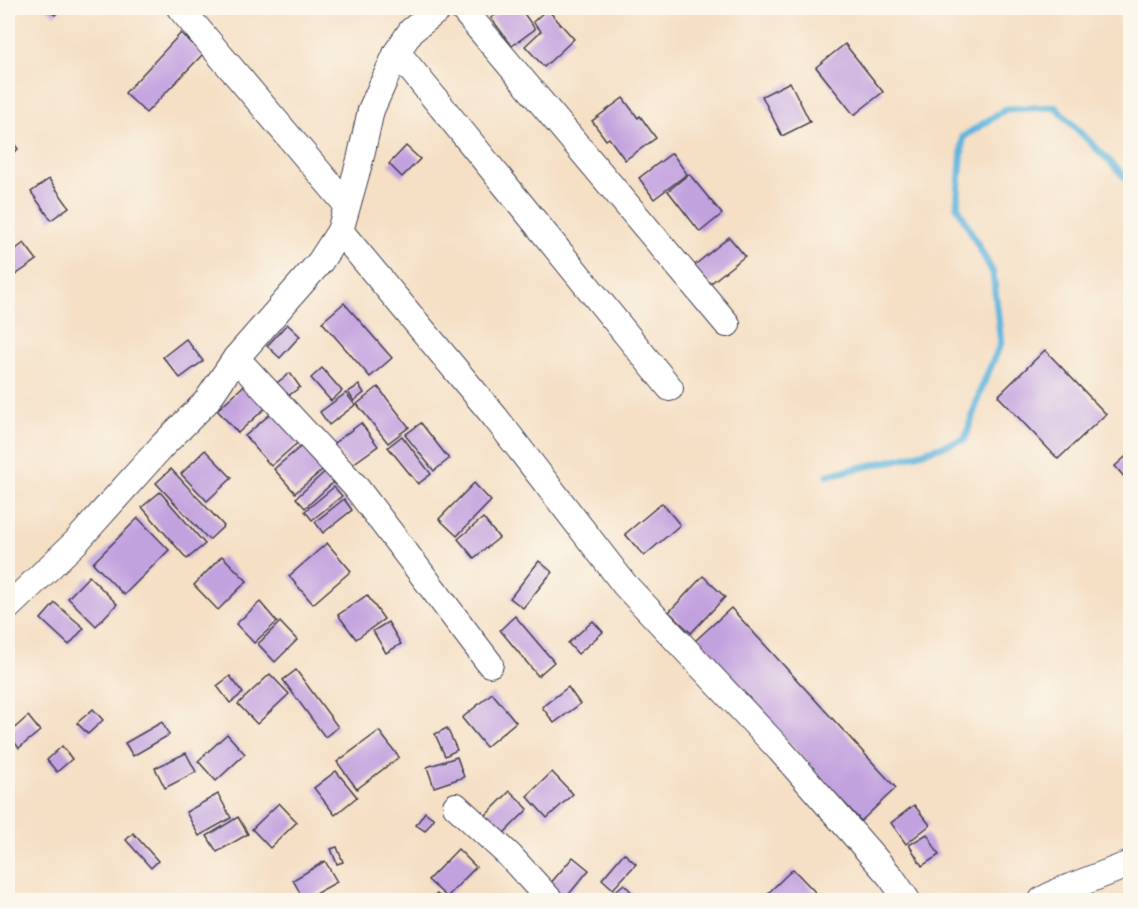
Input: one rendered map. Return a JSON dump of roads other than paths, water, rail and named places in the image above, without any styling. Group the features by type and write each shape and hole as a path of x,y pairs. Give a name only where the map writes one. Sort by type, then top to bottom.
{"street":[{"path":"180,8 347,205"},
{"path":"8,607 76,542 162,446 206,402 236,358 320,262 340,231 371,110 397,52 411,31 440,8"},
{"path":"462,8 728,324"},
{"path":"397,52 670,388"},
{"path":"340,231 495,417 625,585 780,750 891,876 907,900"},
{"path":"236,358 355,486 490,664"},
{"path":"456,806 509,855 550,900"},
{"path":"1042,900 1131,864"}],"waterway":[{"path":"828,475 908,457 965,439 981,389 1001,343 993,273 957,206 963,137 1006,109 1055,107 1130,182"}]}
